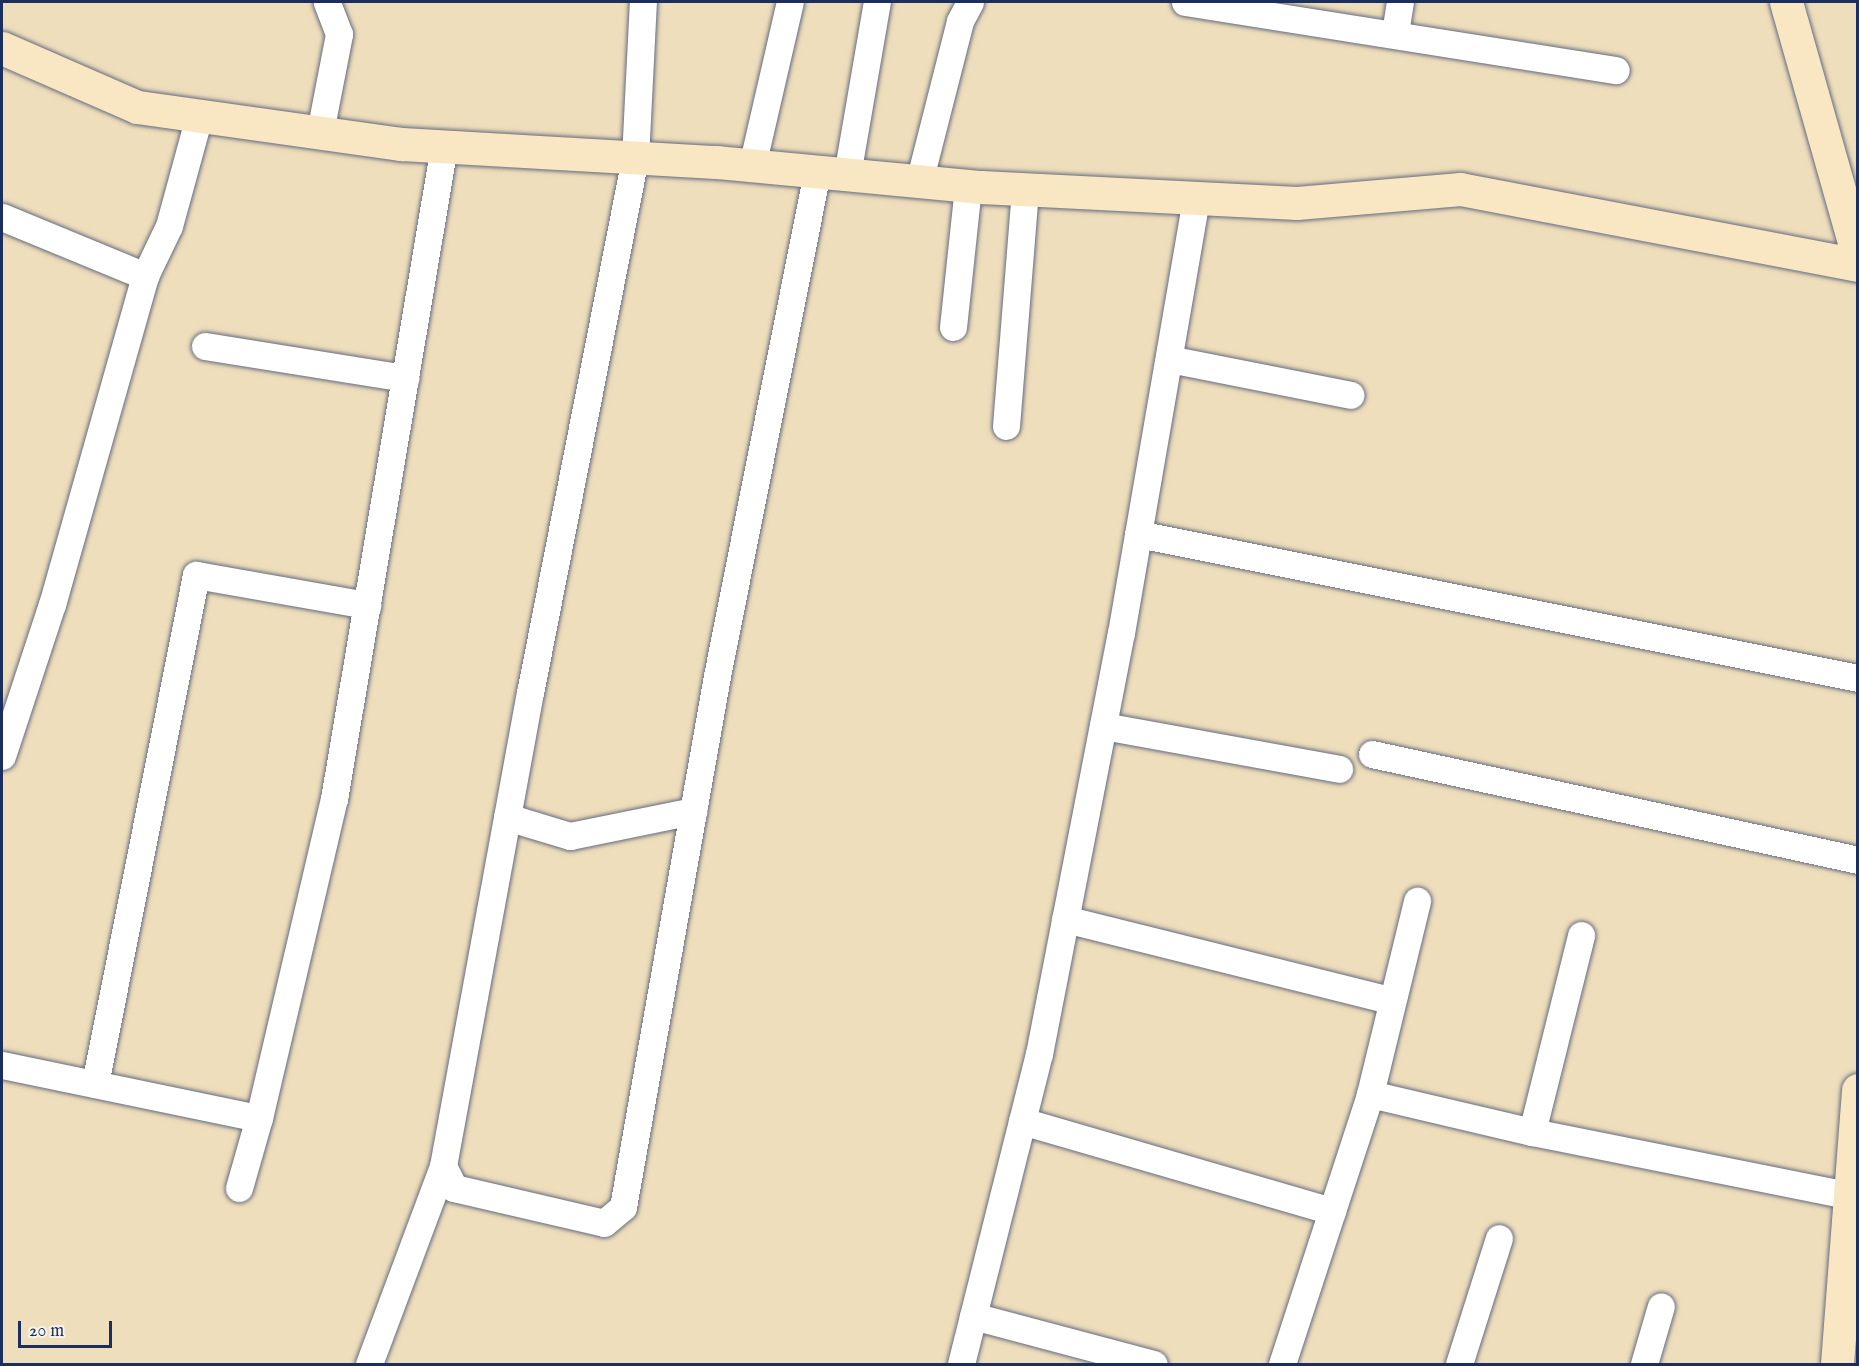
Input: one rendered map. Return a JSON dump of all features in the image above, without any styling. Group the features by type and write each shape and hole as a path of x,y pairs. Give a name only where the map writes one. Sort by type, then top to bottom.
{"street":[{"path":"320,132 339,34 327,2"},
{"path":"369,1365 443,1167 507,817 635,158 643,2"},
{"path":"753,166 790,2"},
{"path":"443,1167 454,1188 604,1223 623,1207 693,811 832,174 877,2"},
{"path":"919,182 960,21 970,2"},
{"path":"1185,2 1395,33 1616,70"},
{"path":"1395,33 1400,2"},
{"path":"1786,2 1857,257"},
{"path":"2,48 136,107 320,132 444,146 753,166 969,187 1025,190 1297,203 1460,189 1857,265"},
{"path":"2,756 52,604 145,276 169,226 200,116"},
{"path":"239,1188 259,1118 334,800 444,146"},
{"path":"953,327 969,187"},
{"path":"1006,426 1025,190"},
{"path":"961,1365 1022,1121 1065,919 1138,534 1196,198"},
{"path":"2,217 145,276"},
{"path":"205,346 405,378"},
{"path":"1169,359 1350,395"},
{"path":"1138,534 1857,678"},
{"path":"95,1084 196,574 367,605"},
{"path":"1103,726 1340,769"},
{"path":"1372,754 1857,860"},
{"path":"507,817 570,836 693,811"},
{"path":"1282,1365 1370,1094 1391,1000 1417,901"},
{"path":"1065,919 1391,1000"},
{"path":"1532,1132 1581,935"},
{"path":"2,1065 259,1118"},
{"path":"1837,1365 1853,1196 1857,1089"},
{"path":"1370,1094 1532,1132 1853,1196"},
{"path":"1022,1121 1332,1210"},
{"path":"1459,1365 1499,1238"},
{"path":"1644,1365 1661,1306"},
{"path":"973,1316 1154,1365"}]}
